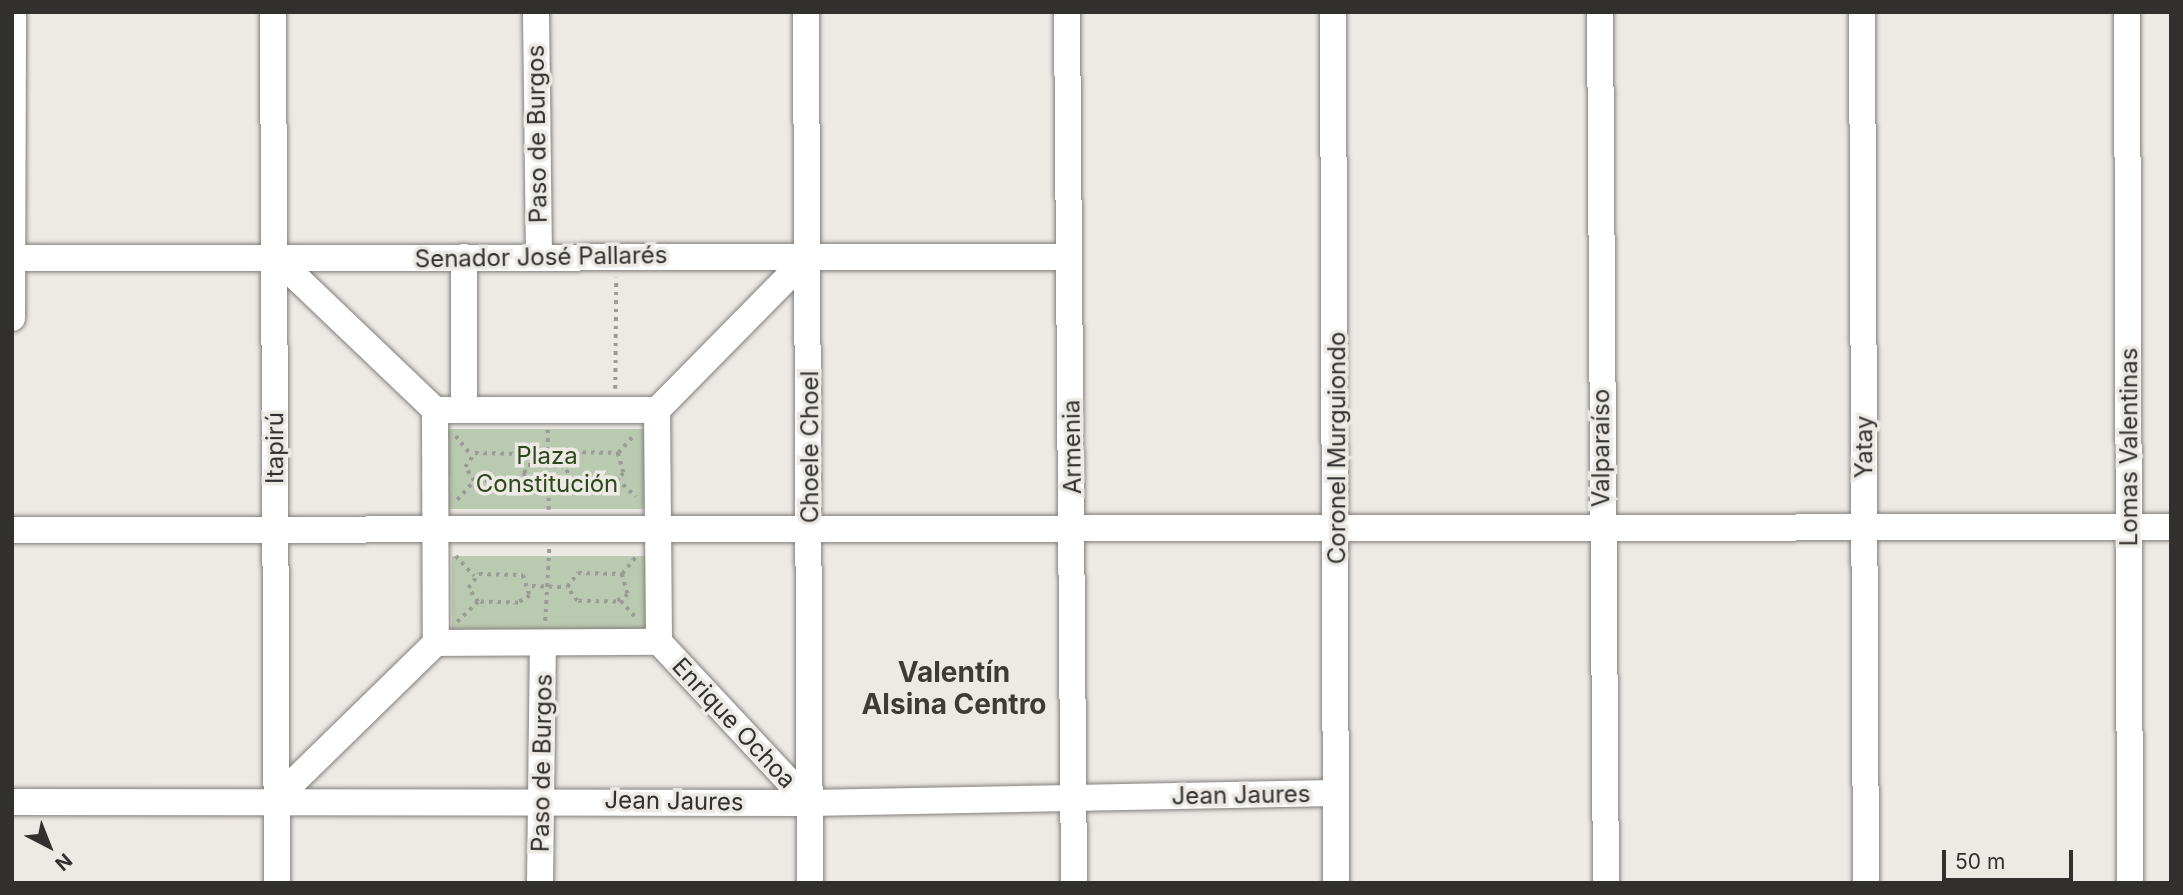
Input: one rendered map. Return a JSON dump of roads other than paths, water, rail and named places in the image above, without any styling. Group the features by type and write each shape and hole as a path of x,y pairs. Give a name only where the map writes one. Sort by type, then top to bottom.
{"street":[{"path":"12,318 13,12"},
{"name":"Itapirú","path":"273,12 277,883"},
{"name":"Paso de Burgos","path":"536,12 539,256"},
{"name":"Choele Choel","path":"806,12 811,530 810,883"},
{"name":"Armenia","path":"1067,12 1074,883"},
{"name":"Coronel Murguiondo","path":"1333,12 1339,528 1336,883"},
{"name":"Valparaíso","path":"1600,12 1601,528 1606,883"},
{"name":"Yatay","path":"1862,12 1867,883"},
{"name":"Lomas Valentinas","path":"2127,12 2130,883"},
{"name":"Senador José Pallarés","path":"12,258 616,255 1069,257"},
{"path":"278,797 436,643 659,642 657,410 808,256"},
{"path":"464,257 464,407"},
{"path":"276,258 435,411 432,530 436,643"},
{"path":"435,411 464,407 615,406 657,410"},
{"path":"12,530 1073,532 1339,528 2171,527"},
{"name":"Enrique Ochoa","path":"659,642 809,803"},
{"name":"Paso de Burgos","path":"540,883 544,643"},
{"name":"Jean Jaures","path":"12,802 278,797 809,803 1335,793"}],"district":[{"name":"Valentín Alsina Centro","path":"954,688"}],"park label":[{"name":"Plaza Constitución","path":"547,470"}]}
